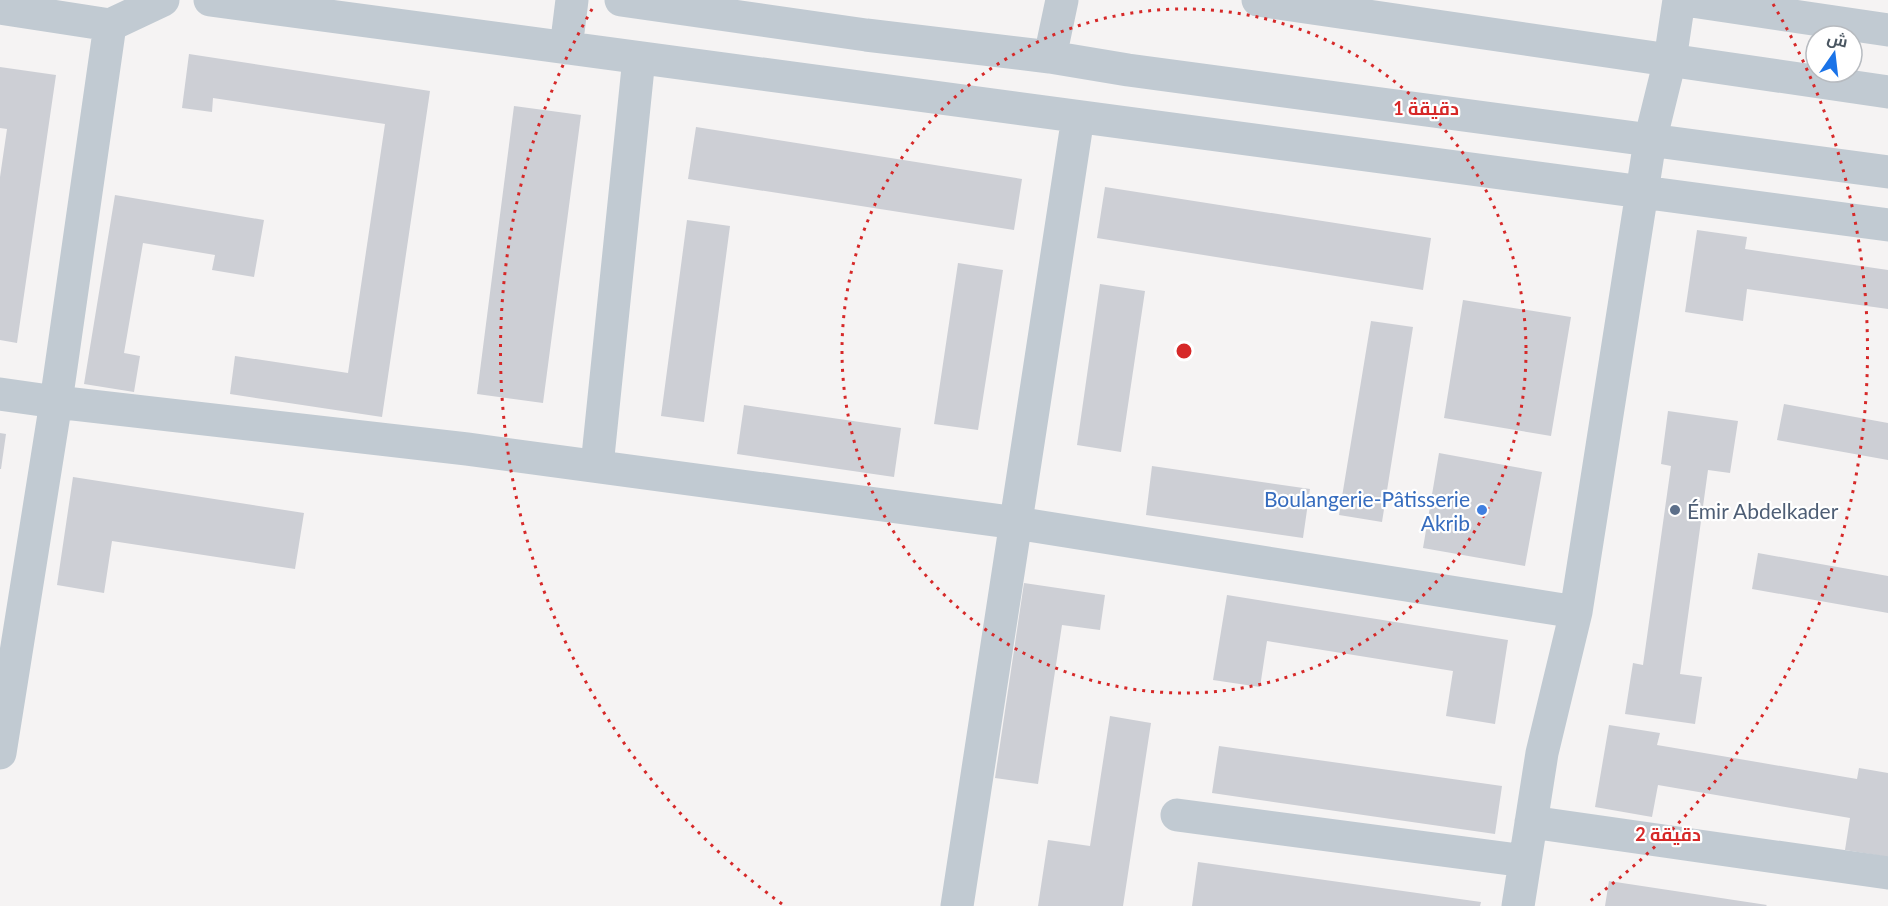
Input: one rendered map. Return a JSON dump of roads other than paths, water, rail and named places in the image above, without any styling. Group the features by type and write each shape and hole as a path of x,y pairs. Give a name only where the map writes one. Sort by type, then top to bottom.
{"street":[{"path":"0,8 110,25 163,0"},
{"path":"210,0 1888,225"},
{"path":"566,48 572,0"},
{"path":"621,0 1888,172"},
{"path":"1050,57 1062,0"},
{"path":"1258,0 1888,92"},
{"path":"1518,906 1542,753 1576,612 1644,192 1650,141 1671,60 1679,0"},
{"path":"1685,0 1888,30"},
{"path":"0,753 56,402 110,25"},
{"path":"597,466 639,58"},
{"path":"957,906 1078,117"},
{"path":"0,393 56,402 467,448 1016,523 1576,612"},
{"path":"1178,815 1525,861"},
{"path":"1531,822 1888,873"}],"place":[{"name":"Boulangerie-Pâtisserie Akrib","path":"1482,510"},
{"name":"Émir Abdelkader","path":"1675,510"}]}
